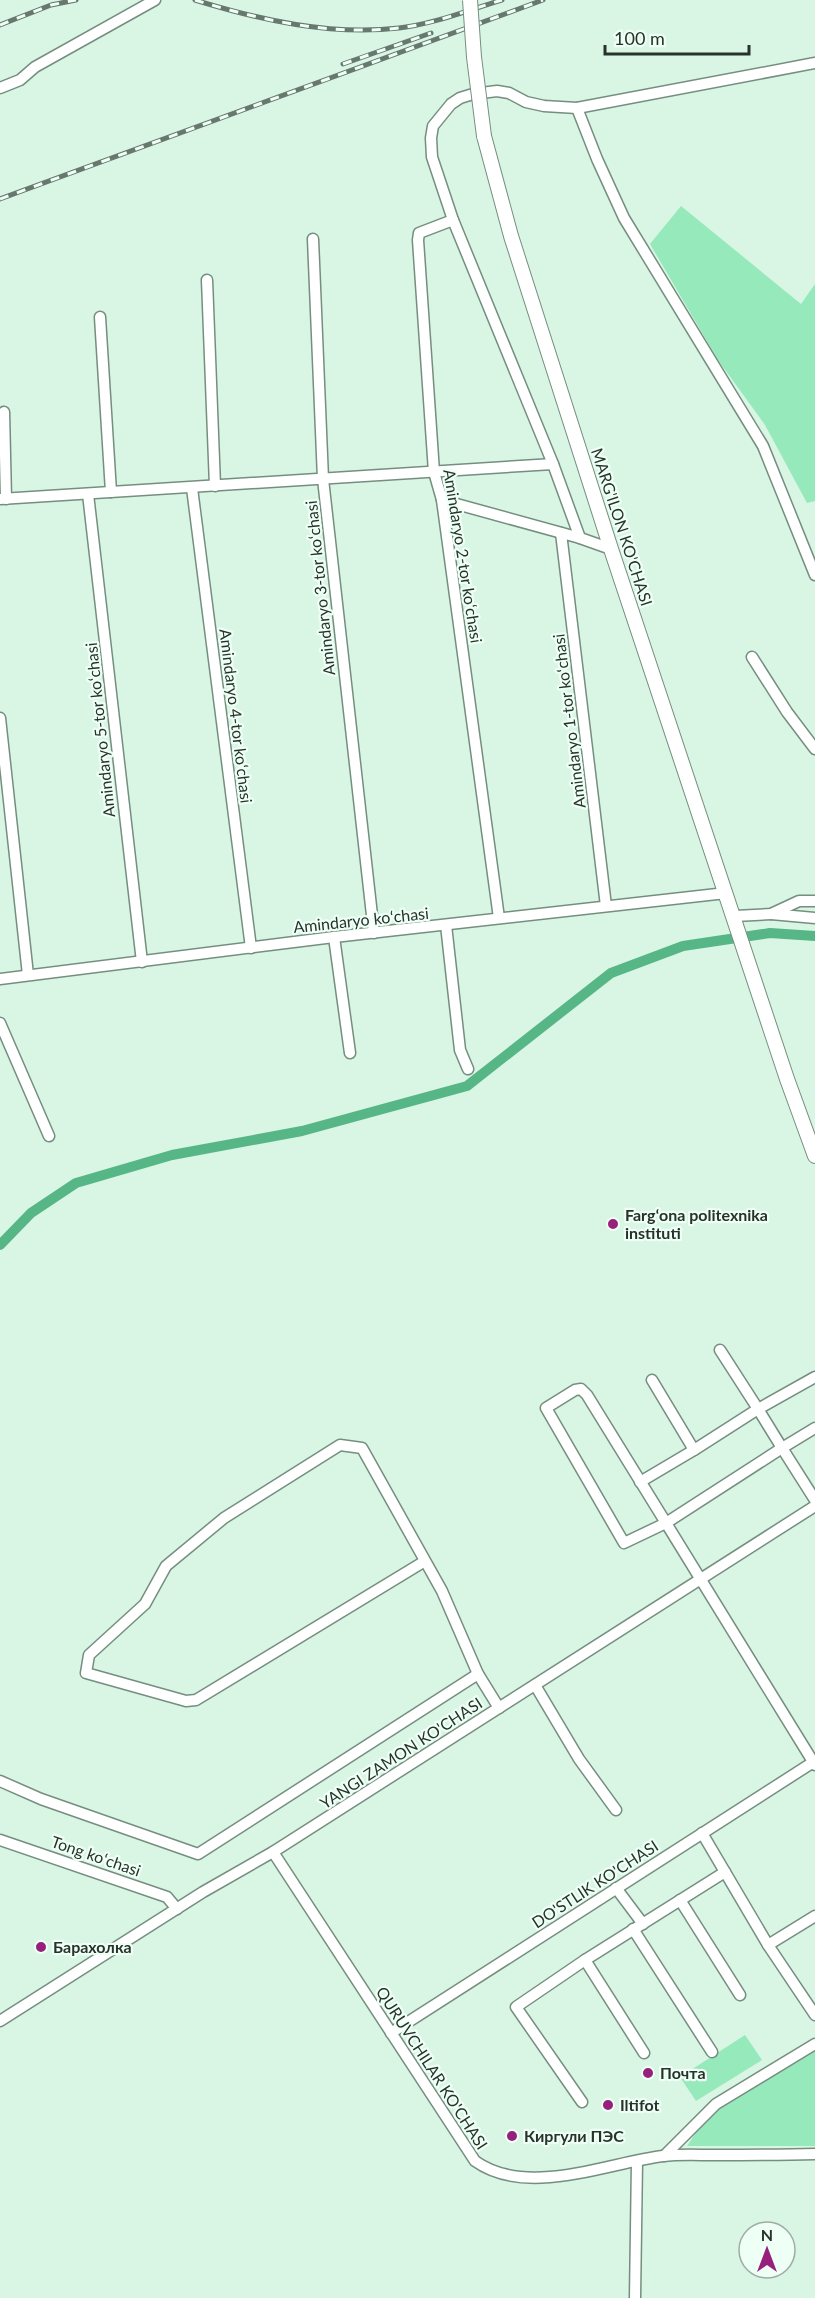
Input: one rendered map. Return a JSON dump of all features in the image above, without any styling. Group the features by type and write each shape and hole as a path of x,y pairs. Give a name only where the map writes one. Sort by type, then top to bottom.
{"main road":[{"name":"MARG'ILON KO'CHASI","path":"471,0 474,57 484,136 511,236 611,549 815,1156"}],"street":[{"path":"0,88 20,80 35,67 155,0"},
{"path":"580,538 553,464 453,220 432,157 433,126 451,104 460,98 497,92 509,93 526,102 544,106 577,108 815,63"},
{"path":"577,108 624,218 763,446 815,575"},
{"name":"Amindaryo 2-tor koʻchasi","path":"453,220 424,230 419,233 418,240 434,472 442,500 499,918"},
{"name":"Amindaryo 3-tor koʻchasi","path":"313,239 323,479 374,933"},
{"path":"207,280 214,486"},
{"path":"100,317 111,492"},
{"path":"3,412 3,499 553,464"},
{"name":"Amindaryo 4-tor koʻchasi","path":"192,488 251,948"},
{"name":"Amindaryo 5-tor koʻchasi","path":"88,494 142,962"},
{"path":"442,500 580,538 611,549"},
{"name":"Amindaryo 1-tor koʻchasi","path":"561,533 606,906"},
{"path":"752,657 787,712 815,749"},
{"path":"0,718 28,975"},
{"name":"Amindaryo koʻchasi","path":"0,979 334,937 726,893"},
{"path":"736,921 771,914 799,901 815,902"},
{"path":"771,914 815,918"},
{"path":"446,925 460,1050 468,1069"},
{"path":"334,937 350,1053"},
{"path":"0,1023 49,1136"},
{"path":"720,1350 815,1500"},
{"path":"640,1482 815,1377"},
{"path":"652,1380 694,1450"},
{"path":"814,1763 699,1579 666,1523 587,1395 580,1389 575,1390 546,1408 624,1543 666,1523 815,1428"},
{"path":"425,1561 196,1700 186,1701 87,1673 89,1655 145,1604 166,1566 224,1518 340,1444 362,1448 442,1591 478,1674 499,1708"},
{"name":"YANGI ZAMON KO'CHASI","path":"0,2021 177,1909 273,1852 815,1506"},
{"path":"0,1781 41,1799 198,1854 478,1674"},
{"path":"536,1685 579,1759 615,1810"},
{"name":"DO'STLIK KO'CHASI","path":"391,2033 814,1763"},
{"path":"702,1833 768,1945 815,2015"},
{"name":"Tong koʻchasi","path":"0,1840 167,1897 177,1909"},
{"name":"QURUVCHILAR KO'CHASI","path":"273,1852 475,2161 487,2169 504,2175 536,2177 577,2174 664,2156 815,2154"},
{"path":"582,2102 516,2007 585,1960 725,1872"},
{"path":"616,1888 712,2052"},
{"path":"680,1900 740,1995"},
{"path":"768,1945 815,1916"},
{"path":"585,1960 644,2053"},
{"path":"664,2156 716,2104 815,2044"},
{"path":"635,2298 637,2161"}],"green space":[{"path":"681,206 801,304 815,284 815,501 807,503 765,425 718,360 650,244"},
{"path":"745,2035 762,2060 696,2101 680,2077"},
{"path":"815,2044 815,2146 687,2146 714,2106"}],"waterway":[{"path":"0,1245 31,1213 76,1183 172,1155 302,1131 467,1086 611,973 683,946 770,933 815,936"}],"railway":[{"path":"0,25 51,5 76,0"},
{"path":"195,0 270,20 348,30 399,28 425,23 502,0"},
{"path":"0,199 543,0"},
{"path":"343,64 431,33"}],"place":[{"name":"Fargʻona politexnika instituti","path":"613,1224"},
{"name":"Барахолка","path":"41,1947"},
{"name":"Почта","path":"648,2073"},
{"name":"Iltifot","path":"608,2105"},
{"name":"Киргули ПЭС","path":"512,2136"}]}
